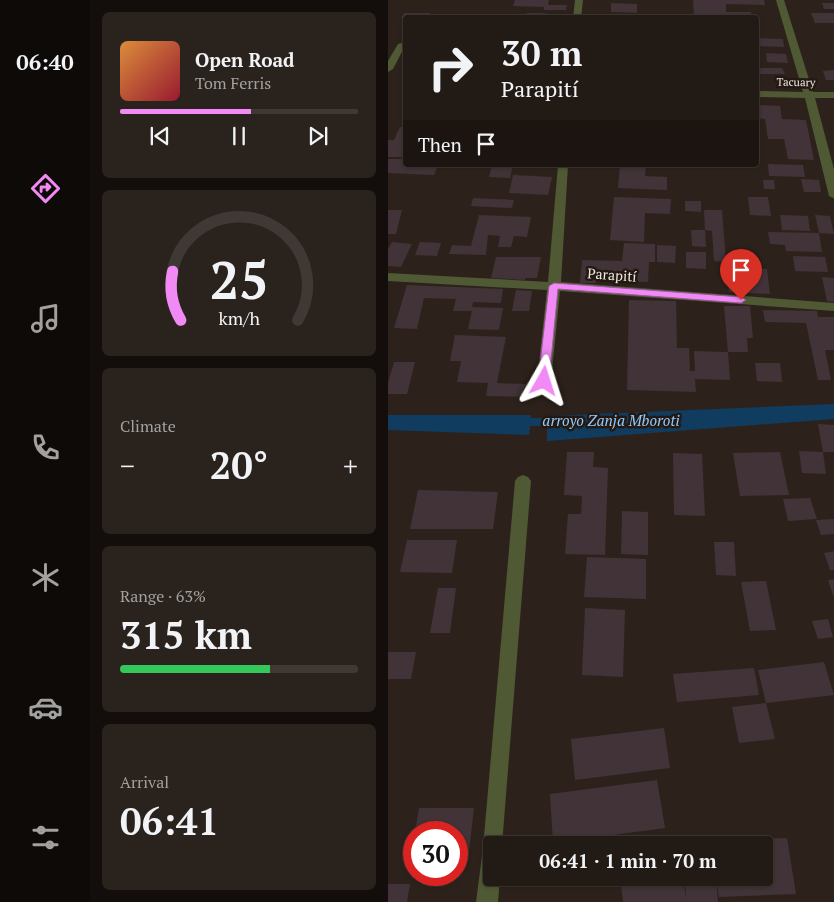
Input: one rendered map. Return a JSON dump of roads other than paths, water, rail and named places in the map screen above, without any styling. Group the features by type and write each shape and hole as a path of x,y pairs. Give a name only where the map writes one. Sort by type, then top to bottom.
{"street":[{"path":"577,15 579,0"},
{"path":"780,0 809,94 834,196"},
{"path":"388,69 401,46"},
{"name":"Tacuary","path":"759,94 834,95"},
{"path":"544,381 554,286 563,167"},
{"name":"Parapití","path":"388,277 554,286 834,307"},
{"path":"493,836 523,482"},
{"path":"487,902 489,886"}],"water":[{"path":"835,404 834,419 547,441 547,416"},
{"path":"388,415 531,415 529,435 388,430"}],"waterway":[{"name":"arroyo Zanja Mboroti","path":"518,422 559,422"}]}
